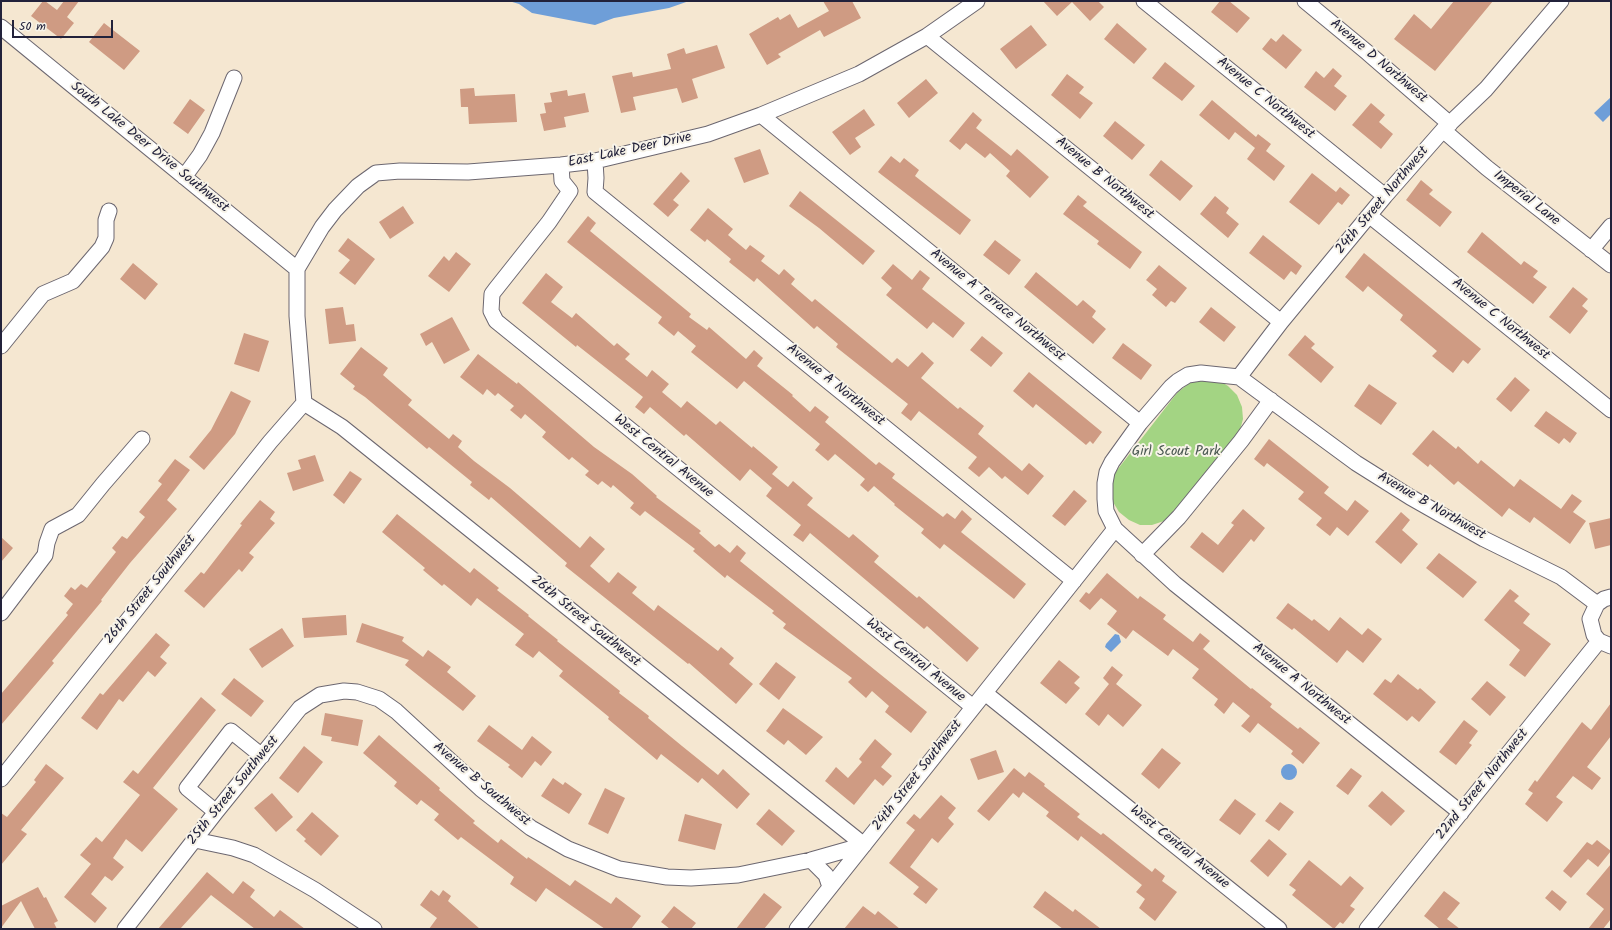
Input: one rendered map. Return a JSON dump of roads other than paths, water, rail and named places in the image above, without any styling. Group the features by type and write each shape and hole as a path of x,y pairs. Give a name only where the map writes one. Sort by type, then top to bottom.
{"street":[{"name":"East Lake Deer Drive","path":"297,269 322,226 335,210 358,186 376,173 400,171 468,172 561,166 595,161 686,140 762,115 859,74 927,36 977,1"},
{"name":"Avenue C Northwest","path":"1144,1 1385,196"},
{"name":"Avenue D Northwest","path":"1304,1 1368,52 1447,127"},
{"name":"24th Street Northwest","path":"1238,377 1280,322 1370,216 1385,196 1447,127 1486,89 1561,1"},
{"name":"South Lake Deer Drive Southwest","path":"1,27 297,269"},
{"name":"Avenue B Northwest","path":"927,36 1280,322"},
{"path":"184,177 200,155 212,133 234,78"},
{"name":"Avenue A Terrace Northwest","path":"762,115 1140,423"},
{"name":"Imperial Lane","path":"1447,127 1487,168 1611,265"},
{"path":"561,166 562,181 570,191 595,192 595,161"},
{"name":"West Central Avenue","path":"570,191 549,222 492,294 491,311 496,321 973,707"},
{"name":"Avenue A Northwest","path":"595,192 1074,581"},
{"path":"1,346 43,294 73,281 102,247 106,238 106,220 110,211"},
{"name":"Avenue C Northwest","path":"1370,216 1611,410"},
{"path":"1591,250 1611,226"},
{"path":"297,269 297,316 304,403"},
{"path":"1215,373 1238,377 1271,400 1241,441 1179,517 1142,555 1115,529 1106,511 1105,483 1107,472 1140,423 1171,387 1188,375 1215,373"},
{"name":"Avenue B Northwest","path":"1271,400 1356,463 1484,539 1561,577 1597,604"},
{"name":"26th Street Southwest","path":"1,779 260,454 304,403 354,437 864,845"},
{"path":"1,613 45,555 48,538 52,529 78,514 142,440"},
{"name":"24th Street Southwest","path":"796,929 1115,529"},
{"name":"Avenue A Northwest","path":"1142,555 1175,584 1461,813"},
{"path":"1605,644 1591,627 1590,619 1597,604 1604,599 1611,597"},
{"name":"22nd Street Northwest","path":"1367,929 1461,813 1605,644"},
{"name":"25th Street Southwest","path":"125,929 216,812 300,708 320,695 329,693 344,691 365,694"},
{"name":"West Central Avenue","path":"985,692 1278,929"},
{"name":"Avenue B Southwest","path":"365,694 379,698 396,711 481,789 515,816 549,839 588,858 619,869 667,877 690,878 738,876 811,860 864,845"},
{"path":"216,812 187,788 231,731 262,756"},
{"path":"195,840 234,848 254,855 315,890 374,929"},
{"path":"811,860 826,875 830,888"}],"water":[{"path":"509,1 689,1 669,8 614,18 595,25 532,13 519,4"},
{"path":"1611,97 1611,114 1603,122 1594,113"},
{"path":"1115,634 1119,635 1121,642 1111,652 1105,647"},
{"path":"1289,764 1296,769 1297,772 1292,779 1289,780 1282,775 1281,772 1286,765"}],"park label":[{"name":"Girl Scout Park","path":"1176,453"}]}
